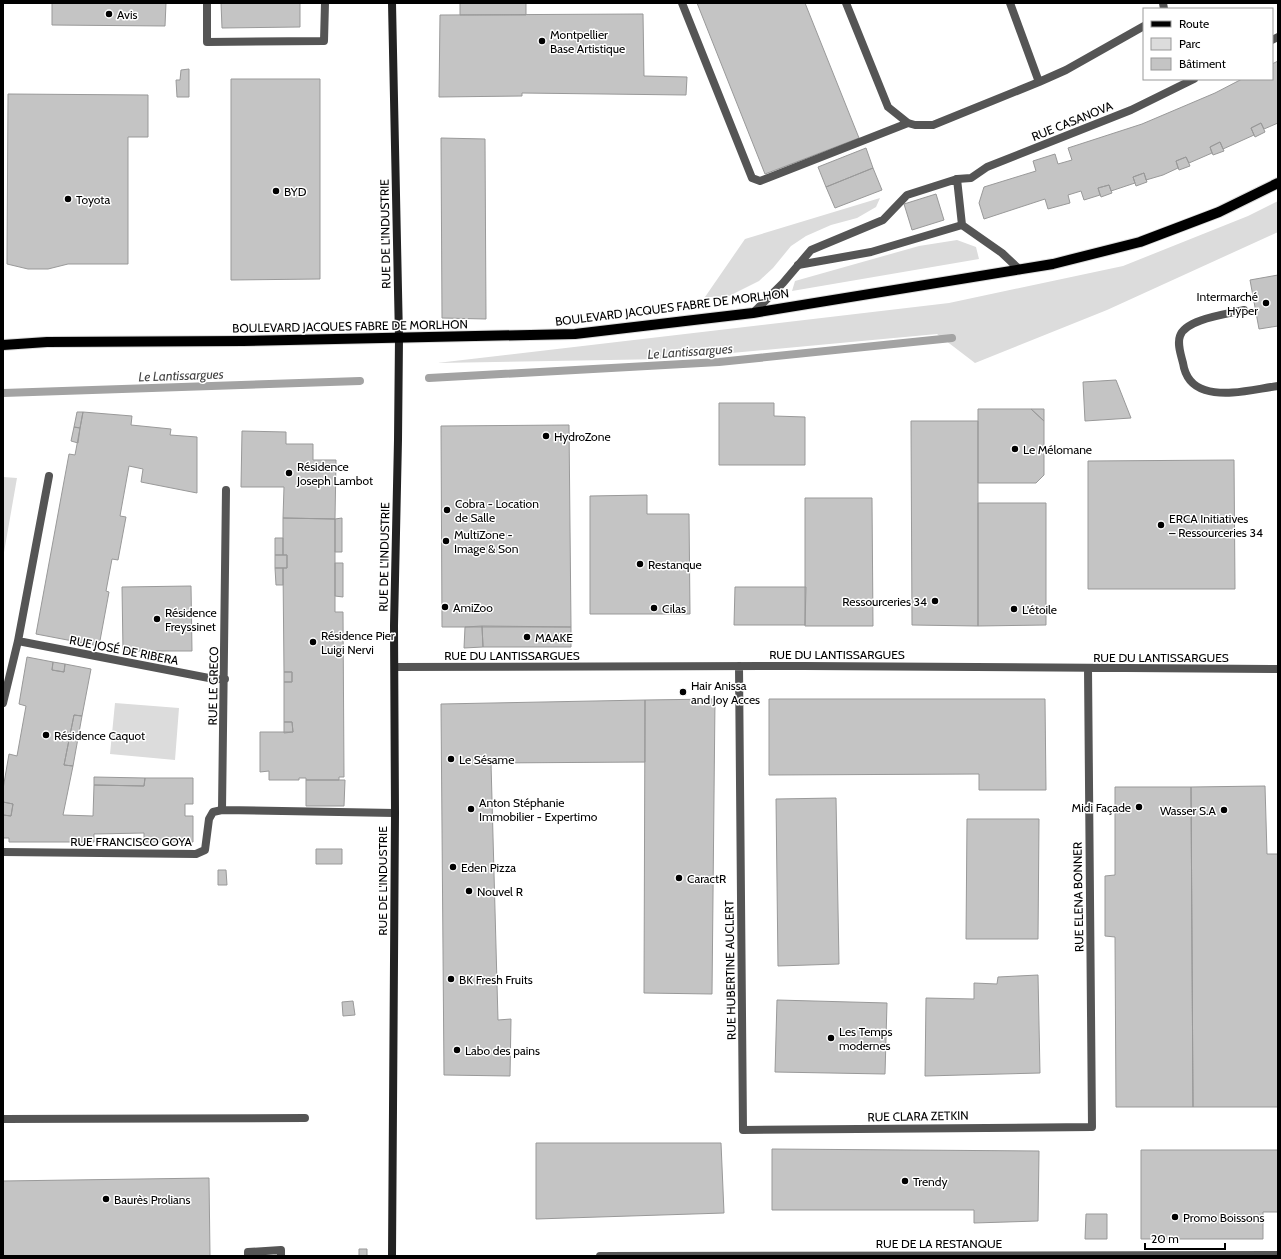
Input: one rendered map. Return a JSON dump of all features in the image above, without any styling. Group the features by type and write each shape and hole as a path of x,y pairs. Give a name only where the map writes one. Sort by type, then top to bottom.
{"main road":[{"name":"BOULEVARD JACQUES FABRE DE MORLHON","path":"3,345 47,342 399,338 575,334 754,313 1020,270 1140,242 1219,212 1278,183"}],"street":[{"path":"207,3 207,42 324,41 325,3"},
{"name":"RUE DE L'INDUSTRIE","path":"392,3 399,338 394,626 395,813 392,1256"},
{"path":"682,3 752,178 760,182 908,123"},
{"path":"846,3 888,107 908,123 915,125 933,125 1039,82 1066,70 1143,27"},
{"path":"1010,3 1039,82"},
{"name":"RUE CASANOVA","path":"754,313 811,250 883,220 907,195 957,179 971,178 987,167 1131,110 1192,80"},
{"path":"957,179 962,225 1002,253 1020,270"},
{"path":"798,265 871,252 962,225"},
{"path":"1244,310 1200,320 1186,327 1180,335 1185,374 1193,384 1204,390 1222,393 1278,386"},
{"path":"3,703 18,641 49,476"},
{"name":"RUE LE GRECO","path":"222,810 225,679 226,490"},
{"name":"RUE JOSÉ DE RIBERA","path":"18,641 214,679 225,679"},
{"name":"RUE DU LANTISSARGUES","path":"395,667 739,666 1278,669"},
{"name":"RUE HUBERTINE AUCLERT","path":"739,666 743,1130"},
{"name":"RUE ELENA BONNER","path":"1088,668 1092,1127"},
{"path":"222,810 395,813"},
{"name":"RUE FRANCISCO GOYA","path":"3,852 196,854 205,850 209,819 213,812 222,810"},
{"path":"3,1119 305,1118"},
{"name":"RUE CLARA ZETKIN","path":"743,1130 1092,1127"},
{"path":"248,1256 248,1252 281,1250 281,1256"},
{"name":"RUE DE LA RESTANQUE","path":"600,1256 1278,1255"}],"green space":[{"path":"880,198 876,207 857,218 831,225 806,236 791,246 773,268 759,281 727,297 705,297 745,239"},
{"path":"1278,201 1278,232 1107,310 975,363 937,334 666,359 437,363 949,303 1123,266 1248,216"},
{"path":"957,240 976,247 979,259 792,291 795,281 919,246"},
{"path":"3,477 17,478 3,558"},
{"path":"115,703 179,708 175,760 110,754"}],"building":[{"name":"Avis","path":"52,3 166,3 165,26 52,25"},
{"path":"221,3 300,3 300,27 222,28"},
{"path":"460,3 526,3 526,15 460,15"},
{"path":"697,3 805,3 859,138 765,174"},
{"name":"Montpellier Base Artistique","path":"643,14 644,76 687,77 686,95 522,93 522,96 439,97 440,15"},
{"path":"1278,61 1278,123 1264,129 1261,123 1251,128 1254,135 1223,149 1220,142 1210,147 1212,153 1189,163 1186,157 1176,161 1178,168 1163,175 1146,180 1144,173 1133,177 1135,183 1111,191 1109,185 1098,188 1100,195 1084,200 1081,191 1068,195 1070,203 1048,209 1045,199 984,219 979,203 984,187 1036,171 1033,161 1055,154 1058,164 1072,160 1068,148 1142,124 1215,93 1240,80 1273,80 1273,64"},
{"path":"189,69 189,97 177,97 176,80 180,80 181,70"},
{"name":"BYD","path":"231,79 320,79 320,279 231,280"},
{"name":"Toyota","path":"8,94 148,95 148,137 128,137 128,264 68,264 48,269 28,269 7,264"},
{"path":"1261,123 1265,132 1255,137 1251,128"},
{"path":"441,138 485,139 486,319 442,318"},
{"path":"1220,142 1224,151 1213,155 1210,147"},
{"path":"866,148 873,168 826,187 818,167"},
{"path":"1186,157 1190,166 1179,170 1176,161"},
{"path":"873,168 882,190 835,208 826,187"},
{"path":"1144,173 1147,182 1136,186 1133,177"},
{"path":"1109,185 1112,193 1101,197 1098,188"},
{"path":"936,194 944,220 912,230 904,204"},
{"name":"Intermarché Hyper","path":"1278,275 1278,326 1259,329 1250,280"},
{"path":"1116,380 1131,418 1085,421 1083,382"},
{"path":"719,403 774,403 774,416 805,417 805,465 719,465"},
{"path":"978,409 1031,409 1044,421 1044,475 1036,483 978,483"},
{"path":"1031,409 1044,409 1044,421"},
{"path":"77,412 83,412 80,428 74,427"},
{"path":"83,412 132,416 131,425 171,429 170,435 197,437 197,493 141,482 143,469 129,466 120,516 126,517 118,560 112,559 106,591 109,592 99,646 36,634 69,454 75,455"},
{"path":"911,421 978,421 978,626 912,625"},
{"path":"569,425 571,627 442,627 441,426"},
{"path":"74,427 80,428 78,443 71,441"},
{"name":"Résidence Joseph Lambot","path":"242,431 286,432 286,444 313,444 313,460 336,460 335,519 283,518 284,487 241,487"},
{"name":"ERCA Initiatives – Ressourceries 34","path":"1234,460 1235,589 1088,589 1088,461"},
{"name":"Restanque","path":"647,495 647,514 689,514 690,614 590,614 590,496"},
{"path":"805,498 872,498 873,626 805,626"},
{"path":"978,503 1046,503 1046,625 978,626"},
{"name":"Résidence Pier Luigi Nervi","path":"283,518 335,519 335,612 343,612 344,777 339,777 339,780 306,780 306,778 299,778 299,780 269,780 269,771 260,772 260,732 293,732 292,722 284,722 284,682 292,682 292,672 284,672 283,568 287,568 287,555 283,555"},
{"path":"342,518 342,552 335,552 335,519"},
{"path":"275,538 283,538 283,555 275,555"},
{"path":"275,555 287,555 287,568 275,568"},
{"path":"335,563 343,563 343,597 335,596"},
{"path":"275,568 283,568 283,585 276,585"},
{"name":"Résidence Freyssinet","path":"191,586 192,651 123,651 122,587"},
{"path":"735,587 806,587 805,625 734,625"},
{"name":"MAAKE","path":"482,626 571,627 571,647 483,647"},
{"path":"482,626 483,647 464,648 465,627"},
{"name":"Résidence Caquot","path":"27,657 53,662 52,670 64,672 65,664 91,669 82,716 74,715 64,765 73,766 63,815 93,816 94,785 144,786 145,778 193,778 193,804 185,804 185,816 193,816 193,842 144,842 144,833 94,834 94,842 9,842 9,838 3,838 3,815 11,816 13,804 3,802 3,789 9,754 17,756 26,706 19,704"},
{"path":"53,662 65,664 64,672 52,670"},
{"path":"284,672 292,672 292,682 284,682"},
{"name":"CaractR","path":"715,699 712,994 644,993 645,700"},
{"path":"769,699 1045,699 1046,790 979,790 979,774 769,775"},
{"name":"Nouvel R","path":"645,700 645,762 491,763 498,1020 511,1019 510,1076 444,1075 441,704"},
{"path":"74,715 82,716 73,766 64,765"},
{"path":"284,722 292,722 293,732 284,733"},
{"path":"94,777 145,778 144,786 94,785"},
{"path":"306,780 345,780 344,806 306,806"},
{"path":"1265,786 1267,854 1278,854 1278,1107 1193,1107 1191,787"},
{"path":"1115,787 1191,787 1193,1107 1116,1107 1115,937 1105,936 1105,876 1115,875"},
{"path":"836,798 839,964 778,966 776,799"},
{"path":"3,802 13,804 11,816 3,815"},
{"path":"967,819 1039,819 1038,939 966,939"},
{"path":"316,849 342,849 342,864 316,864"},
{"path":"218,870 226,870 227,885 218,885"},
{"path":"1038,975 1040,1073 925,1076 926,998 974,999 974,983 997,984 998,977"},
{"name":"Les Temps modernes","path":"777,1000 887,1003 885,1074 775,1072"},
{"path":"353,1001 355,1015 343,1016 342,1002"},
{"path":"536,1143 721,1143 724,1213 536,1219"},
{"name":"Trendy","path":"772,1149 1039,1151 1038,1221 974,1223 974,1210 772,1210"},
{"path":"1141,1150 1278,1150 1278,1212 1263,1212 1263,1239 1141,1239"},
{"name":"Baurès Prolians","path":"209,1178 210,1256 3,1256 3,1181"},
{"path":"1086,1214 1107,1214 1107,1239 1085,1239"},
{"path":"359,1249 367,1249 367,1256 359,1256"}],"waterway":[{"name":"Le Lantissargues","path":"429,378 719,362 952,338"},
{"name":"Le Lantissargues","path":"3,393 360,381"}],"place":[{"name":"Avis","path":"109,14"},
{"name":"Montpellier Base Artistique","path":"542,41"},
{"name":"BYD","path":"276,191"},
{"name":"Toyota","path":"68,199"},
{"name":"Intermarché Hyper","path":"1266,303"},
{"name":"HydroZone","path":"546,436"},
{"name":"Le Mélomane","path":"1015,449"},
{"name":"Résidence Joseph Lambot","path":"289,473"},
{"name":"Cobra - Location de Salle","path":"447,510"},
{"name":"ERCA Initiatives – Ressourceries 34","path":"1161,525"},
{"name":"MultiZone - Image & Son","path":"446,541"},
{"name":"Restanque","path":"640,564"},
{"name":"Ressourceries 34","path":"935,601"},
{"name":"AmiZoo","path":"445,607"},
{"name":"Cilas","path":"654,608"},
{"name":"L'étoile","path":"1014,609"},
{"name":"Résidence Freyssinet","path":"157,619"},
{"name":"MAAKE","path":"527,637"},
{"name":"Résidence Pier Luigi Nervi","path":"313,642"},
{"name":"Hair Anissa and Joy Acces","path":"683,692"},
{"name":"Résidence Caquot","path":"46,735"},
{"name":"Le Sésame","path":"451,759"},
{"name":"Midi Façade","path":"1139,807"},
{"name":"Anton Stéphanie Immobilier - Expertimo","path":"471,809"},
{"name":"Wasser S.A","path":"1224,810"},
{"name":"Eden Pizza","path":"453,867"},
{"name":"CaractR","path":"679,878"},
{"name":"Nouvel R","path":"469,891"},
{"name":"BK Fresh Fruits","path":"451,979"},
{"name":"Les Temps modernes","path":"831,1038"},
{"name":"Labo des pains","path":"457,1050"},
{"name":"Trendy","path":"905,1181"},
{"name":"Baurès Prolians","path":"106,1199"},
{"name":"Promo Boissons","path":"1175,1217"}]}
